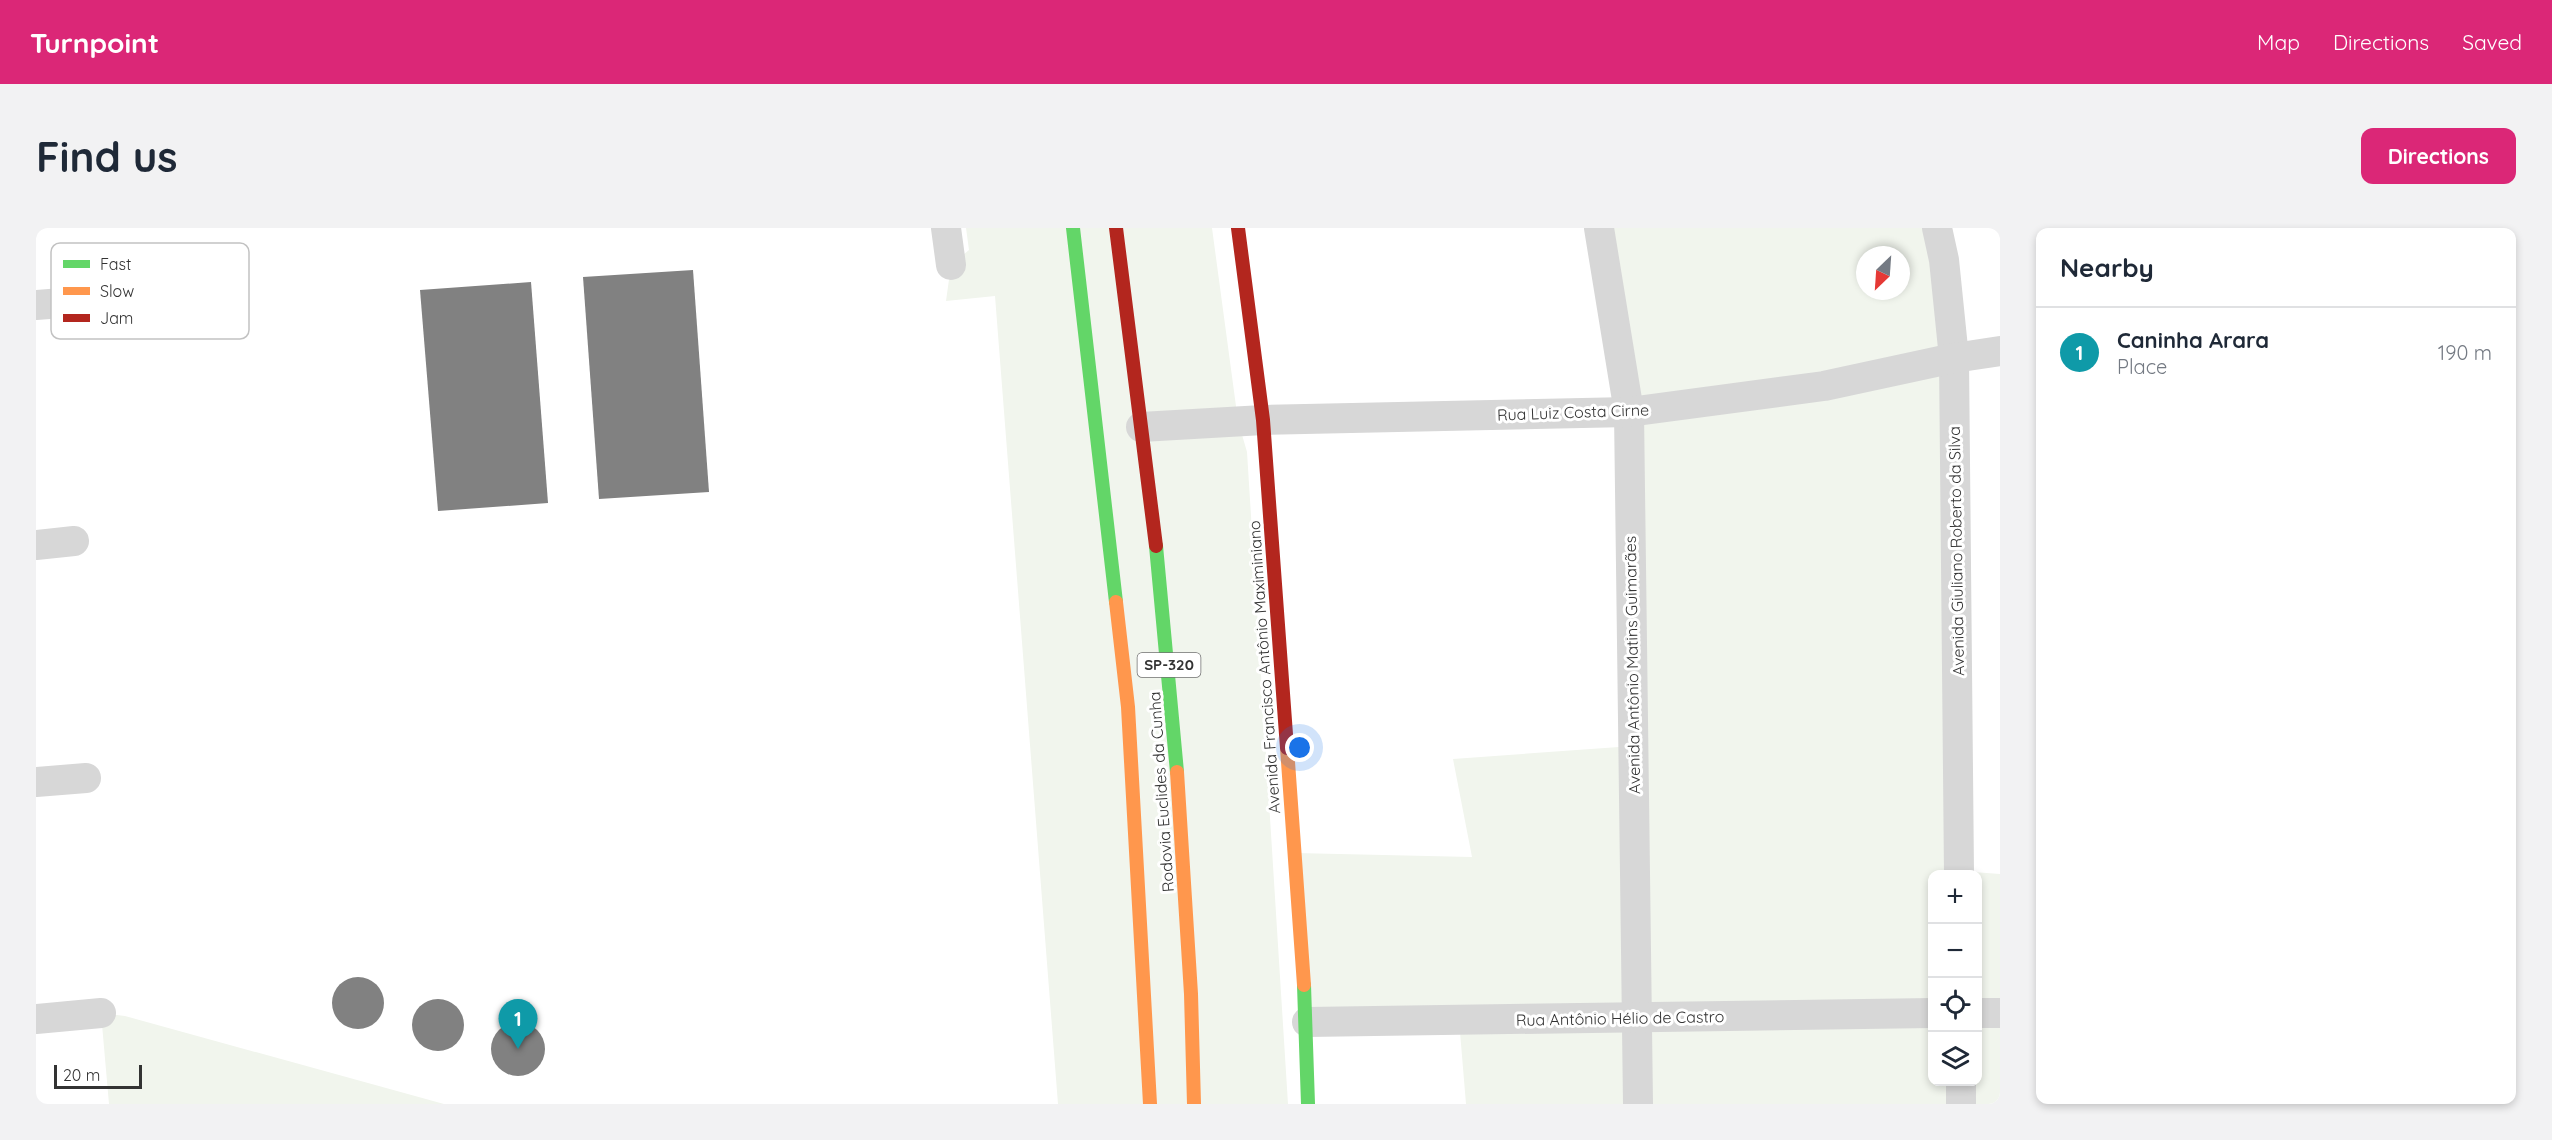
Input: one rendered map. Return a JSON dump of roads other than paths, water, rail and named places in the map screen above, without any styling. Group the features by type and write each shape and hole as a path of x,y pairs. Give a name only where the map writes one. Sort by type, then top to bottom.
{"main road":[{"name":"Rodovia Euclides da Cunha","path":"1073,228 1087,331 1128,707 1150,1104"},
{"name":"Rodovia Euclides da Cunha","path":"1116,228 1175,722 1193,1030 1194,1104"},
{"name":"Avenida Francisco Antônio Maximiniano","path":"1238,228 1263,420 1306,1022 1308,1104"},
{"path":"1061,259 1087,331"}],"street":[{"path":"946,228 951,265"},
{"name":"Avenida Antônio Matins Guimarães","path":"1599,228 1629,412 1638,1104"},
{"name":"Avenida Giuliano Roberto da Silva","path":"1938,228 1944,260 1954,358 1959,870"},
{"name":"Rua Luiz Costa Cirne","path":"1141,426 1263,420 1629,412 1824,386 1954,358 2000,351"},
{"path":"36,545 74,541"},
{"path":"36,782 86,778"},
{"path":"36,1019 101,1013"},
{"name":"Rua Antônio Hélio de Castro","path":"1306,1022 1928,1013"},
{"path":"1982,1013 2000,1013"},
{"path":"1961,1086 1961,1104"}],"place":[{"name":"Caninha Arara","path":"518,1049"}]}
